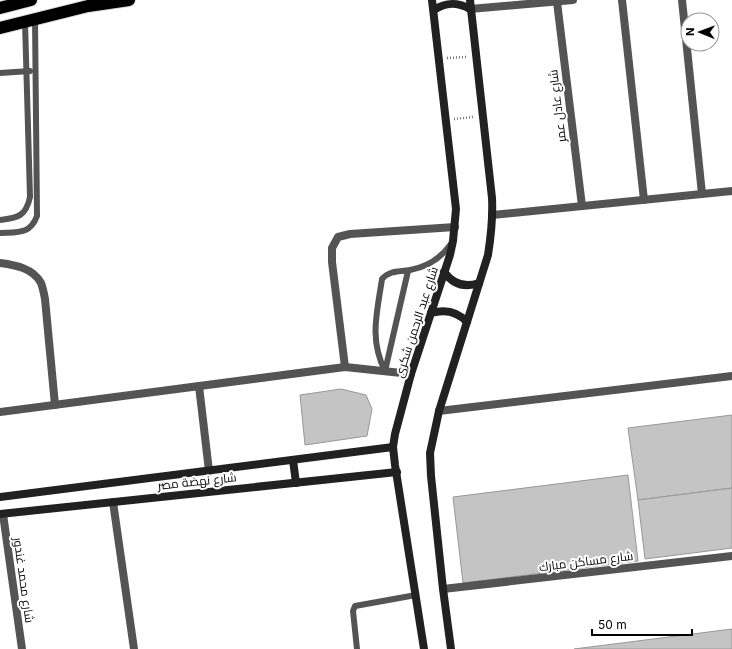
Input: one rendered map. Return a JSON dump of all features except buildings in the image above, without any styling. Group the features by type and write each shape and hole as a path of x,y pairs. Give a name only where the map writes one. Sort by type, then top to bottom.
{"highway":[{"path":"0,8 31,0"},
{"path":"0,28 88,6 129,0"}],"street":[{"name":"شارع عبد الرحمن شكرى","path":"424,649 393,447 411,374 444,272 453,241 455,227 456,209 432,0"},
{"path":"451,649 443,589 430,453 439,411 488,255 492,215 470,0"},
{"path":"434,10 446,4 455,3 470,9 573,0"},
{"path":"622,0 644,200"},
{"path":"682,0 702,194"},
{"name":"شارع عادل عمر","path":"557,2 582,206"},
{"path":"492,215 732,192"},
{"path":"345,367 332,262 332,248 338,237 357,233 455,227"},
{"path":"0,263 18,265 33,273 41,283 45,299 55,405"},
{"path":"444,272 452,281 457,283 468,286 479,283"},
{"path":"431,313 438,311 453,312 467,322"},
{"path":"0,412 345,367 411,374"},
{"path":"439,411 732,376"},
{"path":"199,386 210,471"},
{"name":"شارع نهضة مصر","path":"0,497 393,447"},
{"path":"293,460 296,483"},
{"name":"شارع نهضة مصر","path":"2,514 397,472"},
{"path":"114,502 134,649"},
{"name":"شارع محمد غندور","path":"2,514 22,649"},
{"name":"شارع مساكن مبارك","path":"443,589 732,556"}],"lane":[{"path":"0,233 24,232 35,222 37,216 36,70 30,20"},
{"path":"0,220 15,219 21,215 25,210 30,197 26,71 30,20"},
{"path":"0,74 36,70"},
{"path":"8,219 9,233"},
{"path":"385,371 378,353 375,333 382,279 390,273 421,268 429,264 447,250 453,241"},
{"path":"385,371 408,271"},
{"path":"357,649 353,611 355,606 416,595"}],"path":[{"path":"439,59 476,56"},
{"path":"446,120 482,116"}]}
